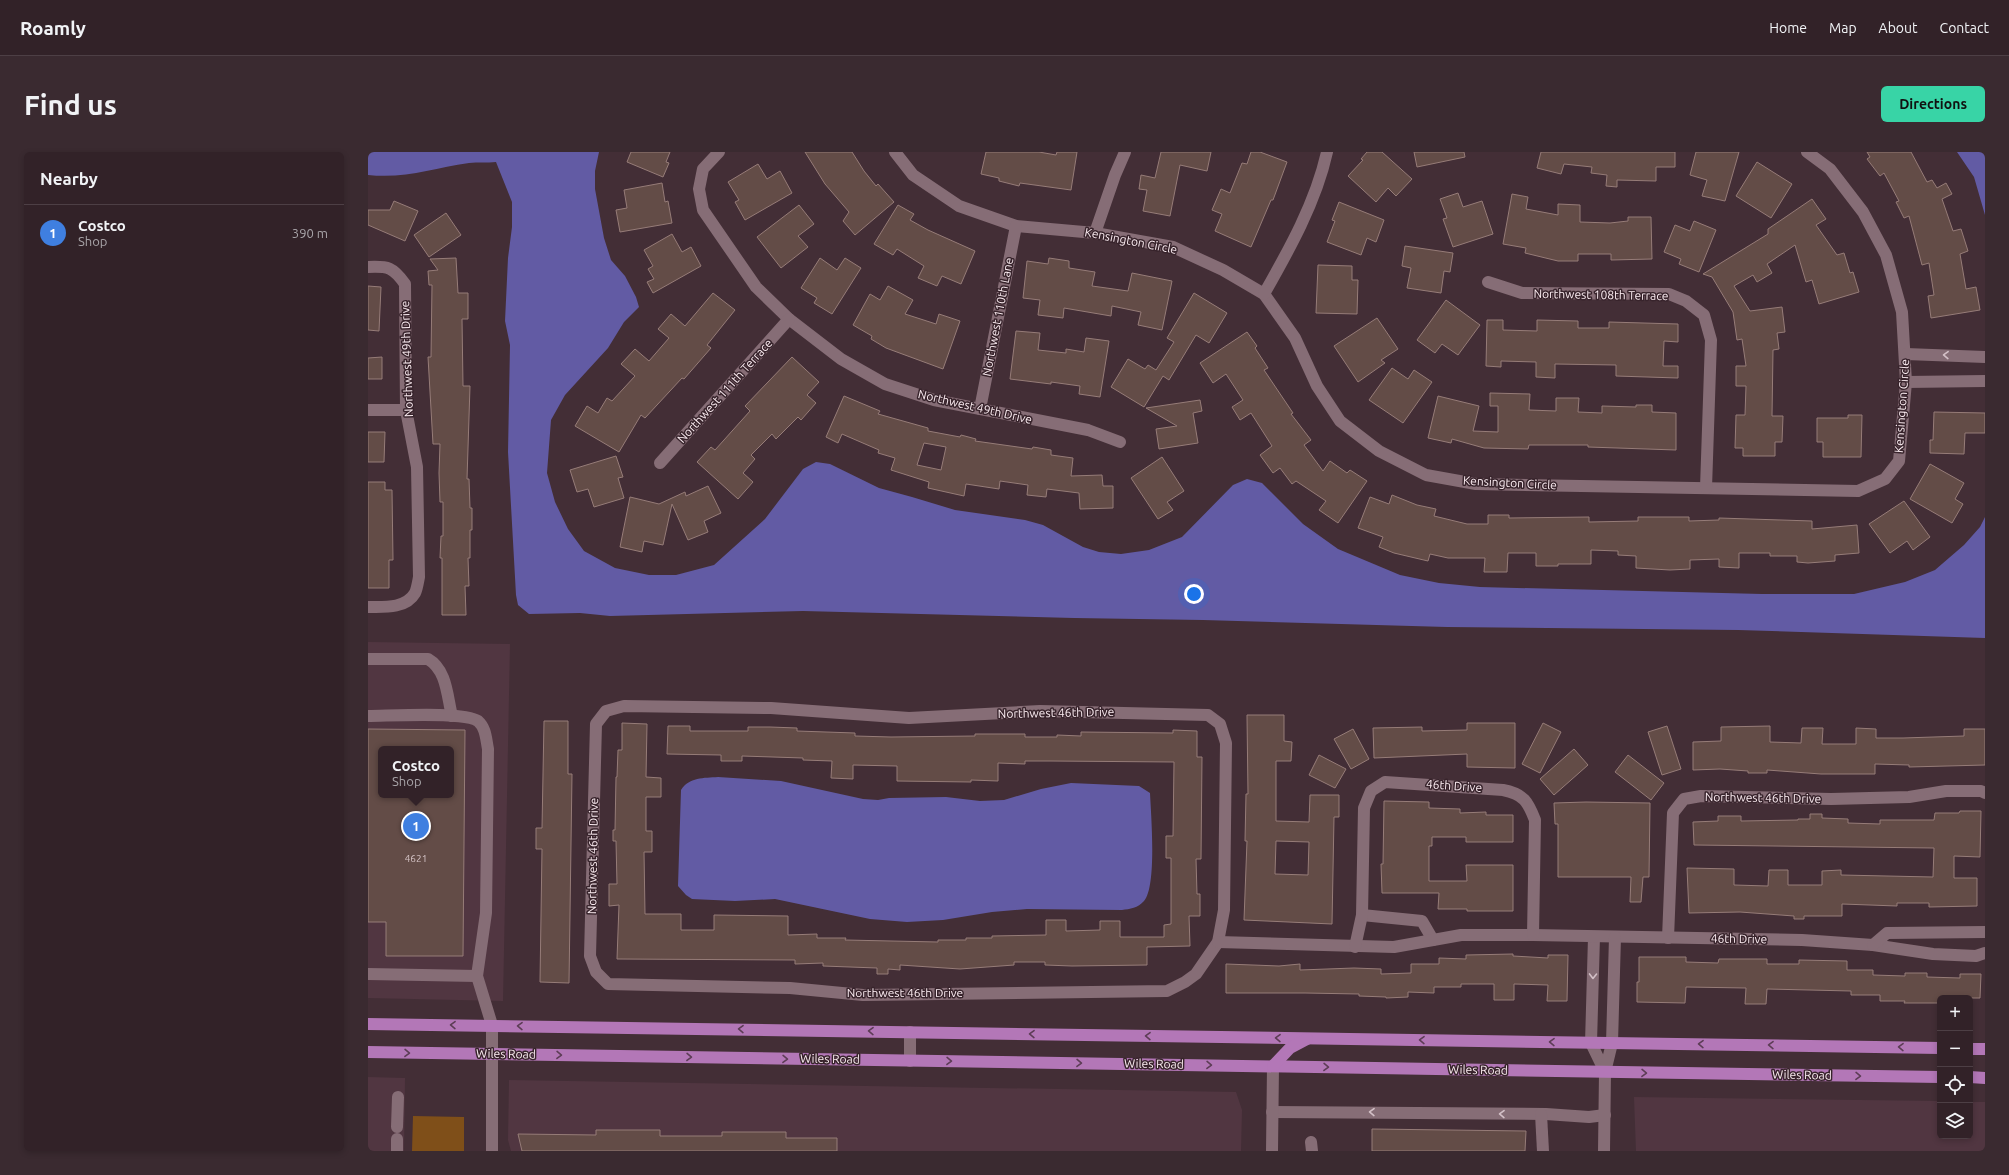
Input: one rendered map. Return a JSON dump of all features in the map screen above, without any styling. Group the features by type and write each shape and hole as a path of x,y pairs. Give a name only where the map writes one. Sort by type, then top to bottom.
{"main road":[{"path":"368,1024 1937,1048"},
{"path":"1273,1066 1290,1048 1308,1038"},
{"path":"1973,1048 1985,1049"},
{"name":"Wiles Road","path":"368,1052 1937,1077"},
{"path":"1973,1078 1985,1078"}],"street":[{"name":"Northwest 49th Drive","path":"719,152 703,169 699,189 703,210 756,287 789,319 841,359 885,384 934,400 1088,430 1120,442"},
{"name":"Kensington Circle","path":"895,152 913,174 959,206 1016,226 1095,233 1173,247 1223,270 1264,294 1295,338 1317,386 1340,421 1379,451 1426,476 1476,484 1858,491 1884,479 1899,461 1906,382 1906,354 1902,312 1886,256 1863,212 1830,169 1807,152"},
{"path":"1095,233 1115,174 1125,152"},
{"path":"1264,294 1286,254 1316,189 1322,174 1327,152"},
{"name":"Northwest 110th Lane","path":"980,409 1016,226"},
{"name":"Northwest 49th Drive","path":"368,267 383,266 396,271 404,284 406,410 417,467 419,578 415,594 403,604 387,607 368,607"},
{"name":"Northwest 108th Terrace","path":"1488,282 1522,292 1669,294 1686,301 1704,315 1711,340 1706,488"},
{"name":"Northwest 111th Terrace","path":"660,463 789,319"},
{"path":"1906,354 1985,357"},
{"path":"1906,382 1985,381"},
{"path":"368,410 406,410"},
{"path":"368,659 428,659 436,664 442,672 452,716"},
{"name":"Northwest 46th Drive","path":"624,706 771,708 909,718 1040,711 1208,715 1220,724 1226,743 1224,910 1218,942 1196,974 1185,982 1167,991 863,995 790,988 608,984 596,972 590,956 596,724 606,711 624,706"},
{"path":"368,716 463,716 479,722 485,731 488,749 486,913 477,976 492,1026 492,1151"},
{"name":"46th Drive","path":"1355,947 1362,916 1364,808 1371,791 1385,782 1503,790 1516,792 1528,803 1535,820 1533,935"},
{"name":"Northwest 46th Drive","path":"1668,938 1673,814 1684,799 1701,796 1846,799 1909,798 1946,791 1981,791 1985,793"},
{"path":"1362,916 1422,921 1433,940"},
{"path":"1873,946 1887,933 1985,932"},
{"name":"46th Drive","path":"1218,942 1394,947 1461,935 1533,935 1802,940 1873,946 1933,954 1976,956 1985,952"},
{"path":"1594,936 1591,1043 1605,1072"},
{"path":"1604,1151 1605,1072 1612,1043 1615,937"},
{"path":"368,974 477,976"},
{"path":"910,1032 910,1061"},
{"path":"1272,1151 1273,1066"},
{"path":"397,1139 398,1097"},
{"path":"1272,1112 1541,1114 1589,1117 1605,1115"},
{"path":"1541,1114 1543,1151"}],"shaded area":[{"path":"368,152 599,152 595,171 595,189 604,238 611,260 625,276 636,297 639,307 624,322 608,348 565,395 551,420 547,473 555,502 568,529 584,551 615,568 649,575 676,575 714,565 765,519 803,469 816,462 830,464 879,488 955,510 1025,520 1043,525 1083,547 1099,552 1121,554 1149,550 1182,537 1233,485 1247,479 1262,483 1303,524 1338,549 1400,575 1439,583 1480,587 1762,594 1854,594 1905,582 1935,570 1964,545 1980,527 1985,517 1985,638 1738,630 1447,627 803,611 610,616 580,613 529,614 518,605 516,595 508,452 510,345 505,321 508,258 512,227 512,202 496,162 469,163 395,176 368,175"},
{"path":"1957,152 1985,152 1985,215 1974,177"},
{"path":"368,642 510,644 503,1001 368,998"},
{"path":"718,777 781,781 863,799 878,800 889,798 946,797 980,801 1004,800 1041,789 1071,783 1139,786 1150,793 1152,866 1151,881 1148,893 1144,901 1137,907 1131,909 1027,909 992,912 943,920 907,922 870,919 775,899 735,901 692,899 678,886 681,790 693,780"},
{"path":"368,1077 405,1078 404,1151 368,1151"},
{"path":"509,1080 1236,1092 1242,1110 1241,1151 511,1151 508,1140"},
{"path":"1634,1097 1937,1101 1937,1139 1973,1139 1973,1102 1985,1102 1985,1151 1636,1151"},
{"path":"413,1116 464,1117 464,1151 412,1151"}],"building":[{"path":"631,152 670,152 666,162 669,163 663,177 627,162"},
{"path":"805,152 852,152 876,186 878,184 894,202 855,235 843,221 849,212 825,184"},
{"path":"986,152 1039,152 1056,155 1057,152 1077,152 1071,190 1020,183 1019,186 999,181 999,178 981,174"},
{"path":"1161,152 1211,152 1207,171 1180,165 1170,216 1143,211 1147,190 1139,189 1141,175 1155,178"},
{"path":"1251,152 1260,152 1287,162 1273,200 1271,200 1251,247 1215,231 1222,214 1212,210 1221,189 1230,193 1242,163 1247,164"},
{"path":"1367,152 1382,152 1412,179 1396,196 1388,188 1376,202 1348,176 1363,160 1361,159"},
{"path":"1414,152 1464,152 1465,157 1417,167"},
{"path":"1541,152 1675,152 1675,167 1656,167 1656,181 1617,180 1617,187 1606,186 1607,175 1591,173 1592,167 1564,164 1561,174 1537,168"},
{"path":"1696,152 1739,152 1725,201 1702,196 1707,180 1690,175"},
{"path":"1867,152 1911,152 1927,182 1932,180 1937,188 1946,183 1952,194 1942,199 1953,231 1961,229 1968,251 1960,254 1966,289 1976,287 1980,310 1931,318 1928,296 1934,295 1929,263 1922,265 1909,216 1904,218 1896,202 1899,201 1884,173 1880,176 1867,159 1870,157"},
{"path":"1757,162 1792,184 1771,218 1736,196"},
{"path":"758,164 767,179 780,171 792,193 745,220 735,202 739,200 728,182"},
{"path":"662,183 665,202 668,201 672,223 620,232 616,210 627,208 624,190"},
{"path":"1458,193 1463,207 1482,201 1493,234 1453,247 1443,219 1447,218 1440,199"},
{"path":"1512,194 1528,197 1526,209 1558,215 1558,204 1580,205 1580,222 1610,223 1628,221 1628,217 1651,217 1652,259 1611,260 1611,254 1578,254 1578,261 1558,261 1525,253 1526,248 1503,244"},
{"path":"1812,199 1826,219 1816,225 1837,255 1844,253 1850,273 1853,272 1859,292 1819,304 1812,280 1806,282 1795,245 1767,264 1772,273 1757,282 1753,275 1734,286 1750,311 1782,307 1785,332 1777,333 1779,349 1773,350 1772,416 1783,416 1782,442 1775,442 1775,456 1743,456 1743,448 1735,448 1736,415 1745,415 1746,386 1736,386 1736,366 1746,366 1742,339 1737,340 1733,312 1712,277 1703,274 1768,234 1768,229"},
{"path":"394,201 418,211 405,241 368,225 368,210 390,210"},
{"path":"1339,202 1384,220 1376,242 1367,238 1361,255 1327,242 1335,221 1332,220"},
{"path":"799,205 814,224 798,236 808,247 781,268 757,237"},
{"path":"898,205 914,214 910,220 928,230 975,251 961,284 942,276 937,286 918,278 924,266 897,249 893,255 874,244"},
{"path":"446,213 461,235 429,257 414,235"},
{"path":"1694,221 1716,230 1699,272 1679,264 1681,259 1664,252 1675,225 1690,231"},
{"path":"672,234 682,252 691,247 701,266 653,293 647,282 654,279 648,269 653,266 644,250"},
{"path":"1405,246 1453,253 1450,272 1444,271 1441,293 1407,288 1411,268 1402,266"},
{"path":"456,258 458,293 468,293 468,319 462,319 463,386 470,386 467,479 469,479 470,508 472,508 472,530 470,530 470,558 468,558 469,586 465,586 466,615 442,615 442,558 440,558 441,536 443,536 443,502 440,502 440,444 433,444 428,357 431,357 432,285 429,285 428,271 438,270 430,259"},
{"path":"820,258 837,270 845,258 861,268 832,314 814,303 817,298 801,288"},
{"path":"1049,258 1069,261 1069,268 1095,272 1092,286 1128,291 1132,273 1172,281 1162,330 1138,325 1141,312 1112,306 1111,316 1064,308 1063,318 1038,315 1040,300 1023,298 1027,261 1048,264"},
{"path":"1318,265 1352,266 1352,280 1358,280 1357,314 1316,313"},
{"path":"368,286 381,287 379,331 368,330"},
{"path":"888,286 913,300 905,314 936,324 939,314 960,321 943,369 886,348 871,339 872,336 853,325 870,294 880,300"},
{"path":"713,293 735,310 707,345 711,348 684,379 682,378 645,418 641,415 619,452 575,426 587,406 598,413 607,398 612,401 635,376 621,364 635,349 649,361 669,338 658,329 671,314 685,326"},
{"path":"1194,293 1227,313 1209,343 1196,335 1169,380 1163,376 1144,407 1111,387 1128,359 1145,369 1148,365 1156,370 1174,342 1167,338"},
{"path":"1446,300 1480,325 1458,355 1442,344 1435,353 1417,340"},
{"path":"1377,318 1398,349 1381,360 1385,363 1358,382 1334,346"},
{"path":"1487,320 1503,320 1503,330 1537,331 1537,320 1578,321 1578,328 1609,328 1609,322 1678,324 1678,342 1664,341 1663,366 1678,366 1678,378 1616,376 1616,365 1555,364 1555,378 1536,377 1536,362 1501,361 1501,367 1486,366"},
{"path":"1016,331 1040,333 1038,350 1066,353 1066,349 1084,352 1086,338 1109,341 1100,397 1079,394 1080,386 1010,379"},
{"path":"1247,332 1257,346 1255,348 1268,368 1264,370 1293,413 1291,414 1311,440 1304,445 1323,471 1330,461 1347,473 1350,470 1367,481 1338,523 1319,510 1326,501 1296,481 1292,484 1280,468 1273,473 1260,455 1272,446 1251,413 1240,420 1232,407 1243,400 1226,374 1213,383 1200,363"},
{"path":"382,357 382,379 368,379 368,358"},
{"path":"792,357 819,382 807,395 816,403 801,420 798,417 776,439 772,434 751,455 755,459 743,473 753,482 738,499 697,462 711,447 715,450 750,411 745,406"},
{"path":"1392,368 1408,379 1414,370 1432,382 1403,423 1369,400"},
{"path":"1490,393 1530,394 1529,410 1556,411 1556,398 1579,398 1578,412 1602,413 1602,406 1636,407 1636,405 1652,405 1652,412 1676,413 1676,450 1588,447 1588,445 1529,445 1528,449 1484,448 1452,439 1451,443 1428,438 1438,396 1479,406 1473,431 1498,432 1498,406 1490,406"},
{"path":"844,396 880,411 878,414 928,428 928,431 960,437 961,435 976,439 975,441 1032,449 1033,447 1051,450 1051,455 1073,458 1071,476 1102,475 1103,486 1113,486 1113,508 1080,509 1079,493 1047,489 1046,497 1027,495 1028,485 1000,481 999,489 966,484 964,496 928,488 929,482 891,470 895,458 878,453 879,450 842,434 838,443 826,437","holes":["924,443 946,447 941,470 917,465"]},
{"path":"1200,400 1202,411 1193,413 1198,443 1159,449 1156,429 1177,426 1146,408"},
{"path":"1934,412 1985,413 1985,433 1965,433 1964,454 1930,453 1930,440 1933,440"},
{"path":"1848,415 1862,415 1861,457 1823,457 1823,442 1817,442 1817,418 1848,418"},
{"path":"368,432 385,432 384,462 368,462"},
{"path":"616,456 623,477 618,478 624,498 594,507 588,489 577,492 570,470"},
{"path":"1162,457 1184,491 1167,502 1173,510 1158,519 1131,478"},
{"path":"1930,464 1964,483 1955,499 1963,504 1952,523 1910,499"},
{"path":"368,482 385,482 385,490 392,490 393,560 389,560 389,588 368,588"},
{"path":"708,486 721,513 704,521 708,532 688,540 672,504 663,545 644,541 642,552 620,547 630,497 659,504 685,492 686,496"},
{"path":"1392,495 1417,505 1436,509 1434,516 1467,524 1488,524 1488,515 1509,515 1509,518 1589,517 1589,522 1638,521 1638,517 1689,517 1689,521 1719,520 1719,518 1812,521 1812,529 1857,525 1859,553 1835,555 1835,561 1808,563 1797,562 1797,556 1770,556 1770,553 1739,553 1739,568 1719,567 1719,559 1690,560 1690,569 1670,570 1636,568 1636,556 1618,555 1618,551 1591,550 1591,564 1558,564 1558,566 1536,566 1536,553 1508,553 1507,572 1484,572 1485,558 1448,558 1430,554 1428,561 1394,553 1379,547 1383,537 1358,528 1370,497 1389,504"},
{"path":"1904,501 1930,537 1913,550 1907,541 1890,553 1869,524"},
{"path":"1247,715 1284,715 1284,741 1292,742 1291,761 1276,761 1276,821 1309,822 1310,795 1339,795 1339,817 1334,817 1332,924 1244,920 1247,841 1245,841 1246,794 1248,794","holes":["1276,841 1309,842 1308,875 1275,874"]},
{"path":"544,721 568,721 568,774 572,774 569,983 540,982 542,849 536,849 536,828 542,828"},
{"path":"622,723 647,724 646,777 661,778 661,797 646,797 646,831 652,831 652,852 644,852 645,914 681,914 681,930 714,930 714,915 788,916 788,935 817,934 817,938 846,938 845,940 938,942 938,940 992,938 992,936 1046,935 1046,920 1066,920 1066,931 1100,930 1100,921 1120,921 1120,937 1164,937 1164,925 1171,924 1171,858 1166,858 1166,836 1173,836 1174,762 1025,761 1025,764 998,763 998,781 971,780 971,782 897,781 897,766 853,765 853,779 831,778 832,761 803,760 803,758 742,756 742,761 721,761 721,755 667,754 668,726 690,726 690,731 748,731 748,727 797,728 797,731 855,733 855,736 891,737 1025,734 1025,737 1057,737 1057,735 1081,736 1081,732 1173,733 1173,730 1197,731 1197,757 1202,757 1201,859 1196,859 1197,894 1200,894 1200,916 1189,916 1190,946 1147,947 1147,965 1072,966 1045,965 1045,962 1014,962 1014,965 960,969 900,965 900,970 888,969 888,974 877,974 877,968 823,966 823,963 795,964 795,960 617,959 619,905 609,906 609,884 617,884 616,841 613,841 613,830 615,830 618,750 622,750"},
{"path":"1467,723 1515,723 1515,768 1467,767 1467,754 1374,758 1373,728 1422,727 1422,731 1467,730"},
{"path":"1543,723 1561,732 1540,773 1522,764"},
{"path":"1667,726 1681,769 1662,775 1648,732"},
{"path":"1770,726 1770,742 1801,743 1802,728 1823,728 1822,744 1856,744 1856,728 1876,729 1876,738 1964,736 1964,729 1985,729 1985,765 1909,767 1909,765 1875,764 1875,774 1821,774 1767,770 1767,773 1748,773 1748,771 1720,769 1693,770 1693,742 1721,741 1721,727"},
{"path":"368,729 465,730 463,956 386,956 386,922 368,922"},
{"path":"1353,729 1369,759 1351,769 1334,739"},
{"path":"1574,749 1588,765 1554,795 1540,779"},
{"path":"1319,755 1346,769 1335,788 1309,775"},
{"path":"1628,755 1664,783 1651,800 1615,772"},
{"path":"1384,801 1429,802 1429,808 1460,809 1460,813 1486,812 1486,815 1513,815 1513,842 1466,842 1466,837 1432,837 1432,846 1429,846 1429,881 1467,881 1466,865 1513,865 1513,911 1467,911 1467,909 1438,909 1439,893 1382,893 1381,864 1383,864"},
{"path":"1554,803 1650,803 1649,877 1643,877 1641,902 1630,902 1631,877 1558,877 1558,824 1555,824"},
{"path":"1960,811 1981,811 1980,857 1954,856 1954,878 1977,878 1977,906 1929,907 1929,903 1897,903 1897,906 1842,904 1842,916 1804,916 1804,919 1794,919 1794,916 1740,912 1689,913 1687,868 1734,869 1734,885 1768,886 1769,870 1788,870 1788,885 1822,885 1822,871 1841,870 1841,875 1933,877 1934,848 1694,845 1693,822 1718,821 1718,816 1741,816 1741,821 1798,820 1810,819 1810,814 1822,814 1822,818 1848,819 1848,823 1880,824 1880,820 1934,820 1935,813 1959,813"},
{"path":"1513,954 1513,956 1548,958 1548,955 1568,955 1567,1001 1547,1001 1548,985 1514,984 1514,1000 1494,1000 1494,984 1461,984 1461,987 1434,987 1434,993 1408,992 1408,997 1386,998 1359,996 1359,994 1226,993 1226,964 1279,966 1300,964 1300,970 1354,968 1381,969 1381,974 1411,973 1411,964 1439,964 1439,958 1466,959 1466,955"},
{"path":"1639,957 1686,957 1686,962 1718,963 1719,959 1767,959 1767,964 1799,964 1799,960 1847,961 1847,970 1873,970 1873,975 1905,976 1905,973 1927,973 1927,977 1960,978 1960,974 1981,974 1980,998 1973,998 1973,995 1937,995 1937,1003 1880,1001 1880,995 1851,995 1851,991 1767,989 1766,1004 1745,1004 1746,988 1686,987 1685,1003 1637,1002 1637,982 1639,982"},
{"path":"1372,1129 1526,1131 1525,1151 1372,1151"},
{"path":"596,1130 660,1130 660,1136 722,1136 722,1132 786,1132 786,1138 837,1138 837,1151 522,1151 518,1134 596,1135"}],"place":[{"name":"Costco","path":"416,826"}]}
